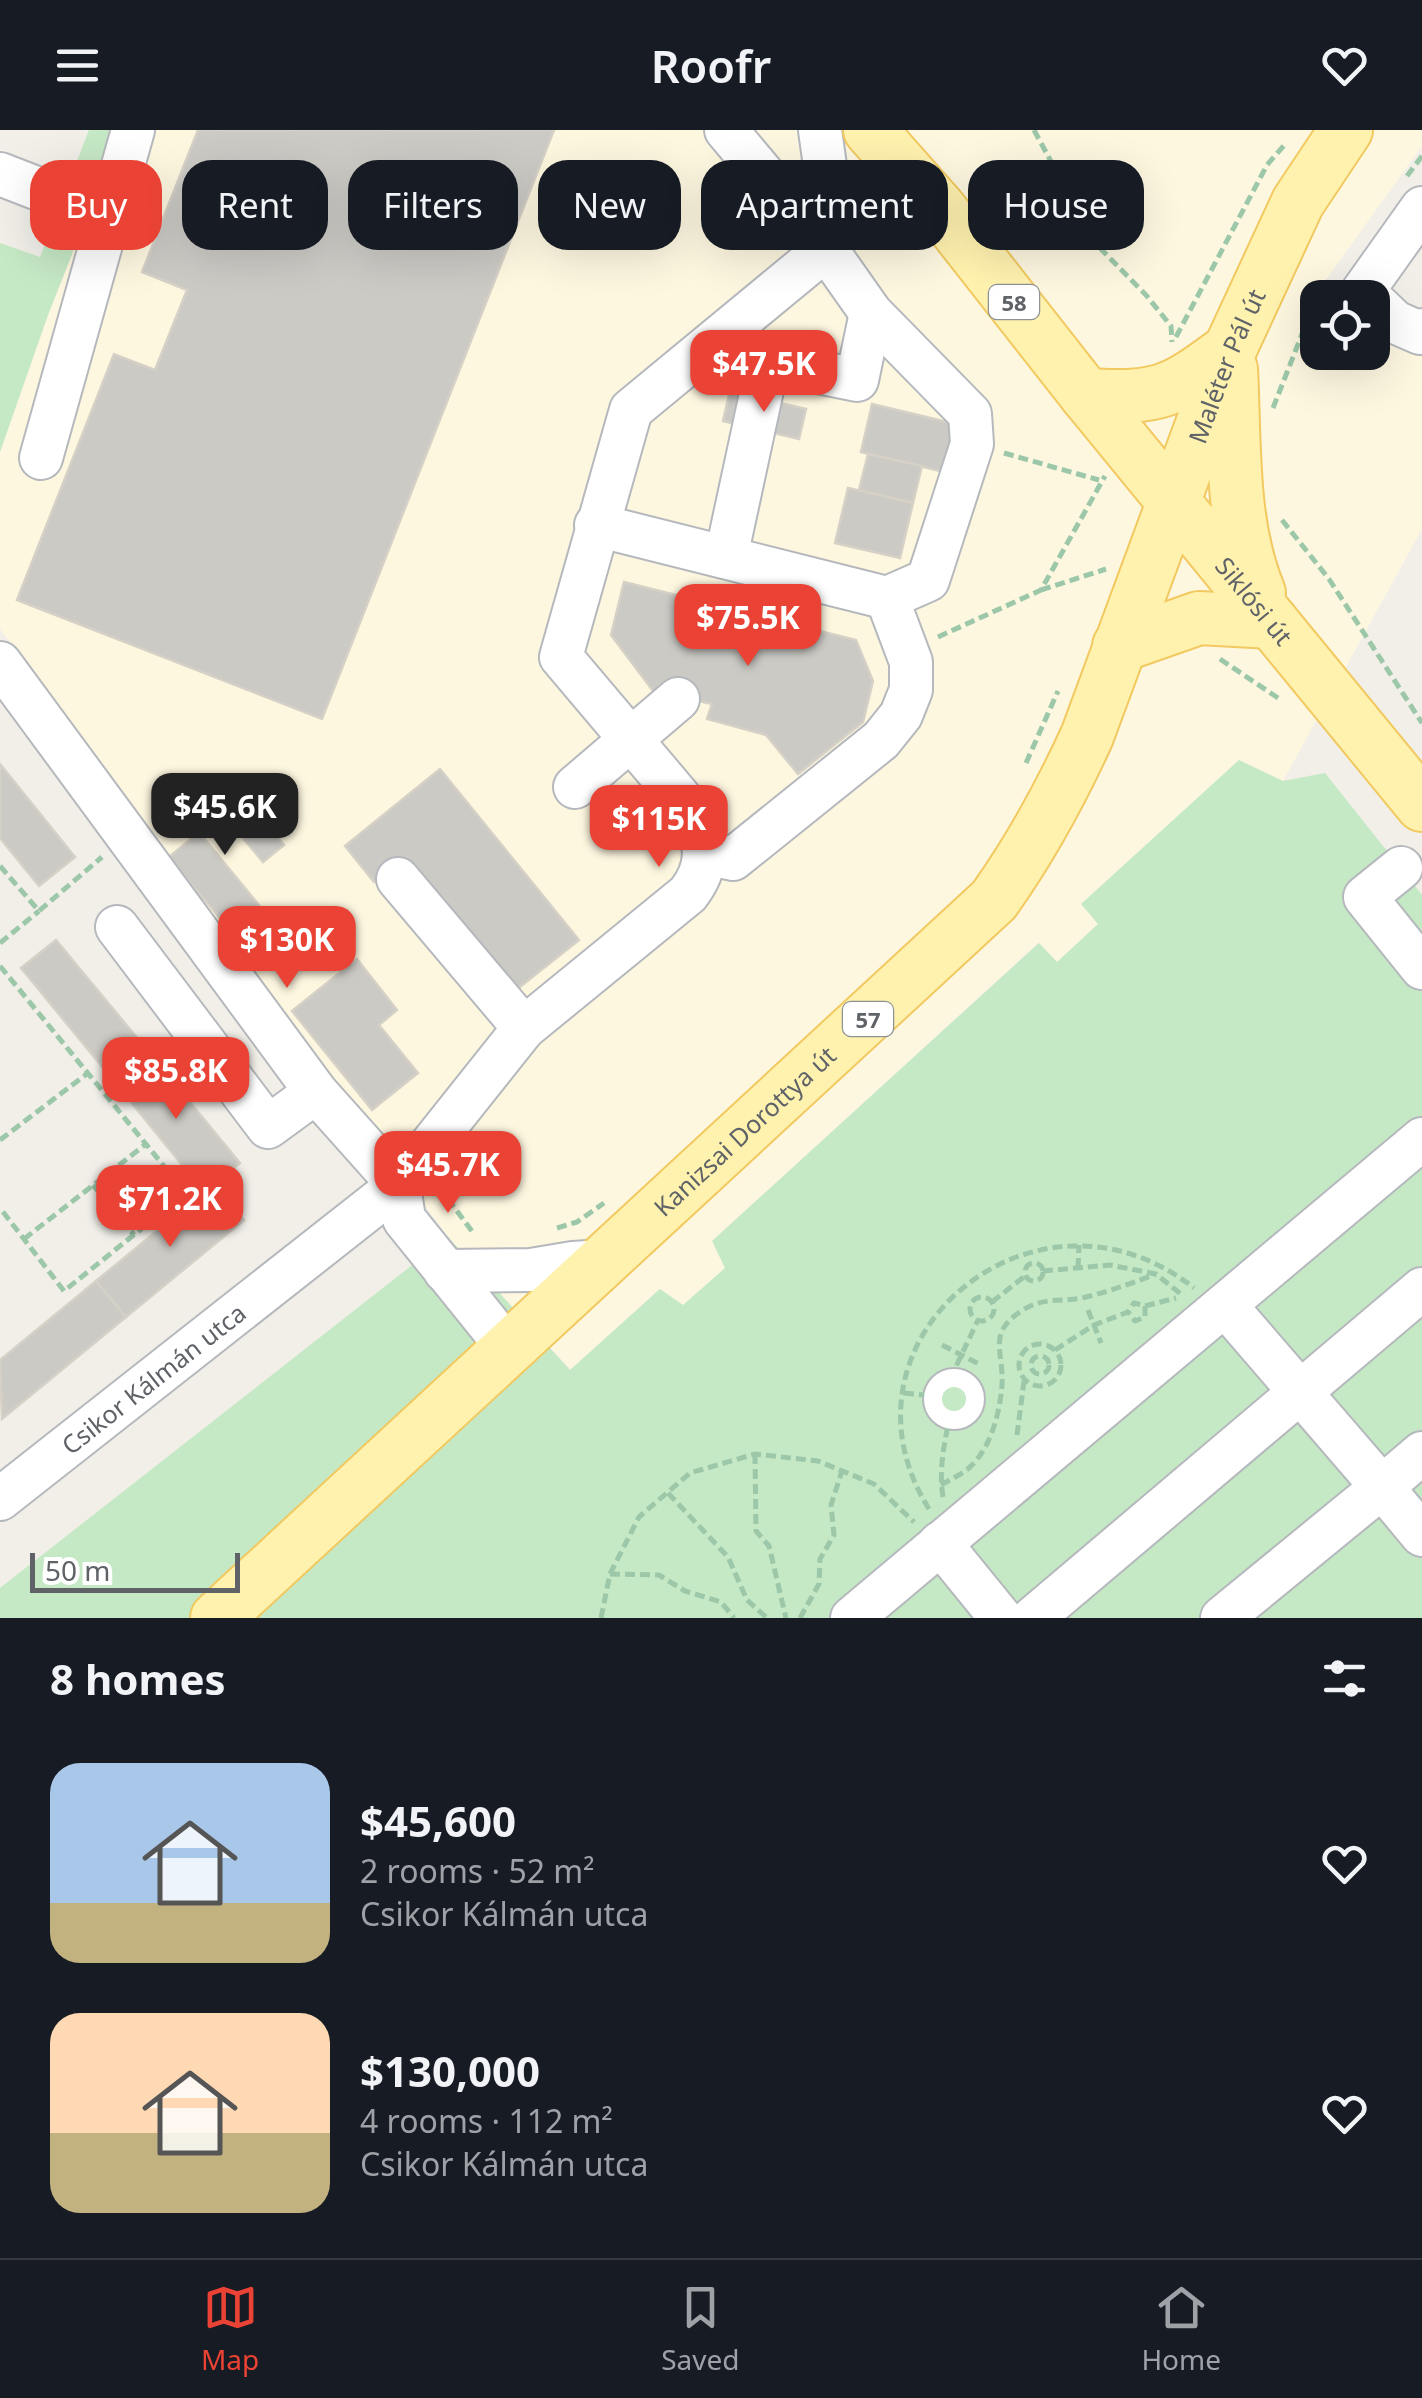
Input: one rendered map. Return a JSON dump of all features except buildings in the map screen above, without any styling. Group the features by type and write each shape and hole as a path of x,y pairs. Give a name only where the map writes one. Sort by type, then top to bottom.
{"main road":[{"name":"58","path":"870,130 940,209 1086,396"},
{"name":"Maléter Pál út","path":"1174,504 1230,348 1298,202 1346,130"},
{"path":"1086,396 1139,398 1160,393 1194,376 1230,348"},
{"path":"1119,646 1200,618 1272,622 1251,572 1239,520 1230,348"},
{"name":"Siklósi út","path":"1086,396 1422,805"},
{"name":"Kanizsai Dorottya út","path":"218,1618 994,900 1032,845 1062,791 1174,504"}],"street":[{"path":"41,458 133,130"},
{"path":"726,130 751,160"},
{"path":"820,130 824,160"},
{"path":"0,174 30,186"},
{"path":"1370,280 1411,196"},
{"path":"825,250 630,410 562,657 692,812 706,853 733,859 881,740 908,705 913,675 908,651 886,598"},
{"path":"596,525 886,598 928,580 972,444 970,414 871,313 827,250"},
{"path":"726,558 768,362 856,380 871,313"},
{"path":"1390,317 1420,333 1422,330"},
{"path":"0,663 316,1092 409,1173 404,1219 508,1348"},
{"path":"576,787 678,698"},
{"name":"Csikor Kálmán utca","path":"0,1499 409,1173 524,1028 688,894 698,880 706,853"},
{"path":"1400,868 1365,897 1422,968"},
{"path":"398,879 524,1028"},
{"path":"117,927 268,1127 316,1092"},
{"path":"852,1618 941,1537 1422,1139"},
{"path":"445,1271 531,1270 573,1262 604,1262"},
{"path":"1034,1618 1422,1289"},
{"path":"1220,1309 1300,1392 1422,1535"},
{"path":"1222,1618 1422,1454"},
{"path":"941,1537 1002,1618"}],"path":[{"path":"1034,130 1095,243 1146,294 1171,326 1172,344 1267,164 1288,142"},
{"path":"1411,196 1422,156"},
{"path":"1268,422 1315,301 1336,272"},
{"path":"972,444 1100,480 1110,490"},
{"path":"1041,590 1100,480"},
{"path":"1281,518 1329,579 1422,723"},
{"path":"908,651 1041,590 1113,567 1105,585"},
{"path":"1180,623 1186,637 1285,702"},
{"path":"1025,766 1065,675"},
{"path":"0,943 128,836"},
{"path":"0,866 39,910"},
{"path":"0,966 186,1192 64,1291 0,1208"},
{"path":"0,1140 88,1073"},
{"path":"24,1239 146,1144"},
{"path":"409,1173 474,1235"},
{"path":"94,1185 134,1234"},
{"path":"544,1232 577,1222 609,1199"},
{"path":"1078,1244 1078,1268"},
{"path":"941,1537 914,1486 906,1459 902,1432 904,1393 922,1338 945,1304 960,1290 988,1269 1013,1257 1039,1248 1078,1244 1122,1249 1148,1258 1220,1309"},
{"path":"1025,1276 1025,1267 1030,1264 1036,1263 1043,1271"},
{"path":"1043,1271 1110,1266 1156,1274 1183,1296 1145,1306 1134,1303 1128,1312 1094,1325 1055,1350"},
{"path":"1025,1276 1038,1281 1043,1271"},
{"path":"941,1485 972,1466 990,1440 1002,1382 999,1338 1006,1322 1045,1299 1078,1299 1156,1274"},
{"path":"992,1302 1025,1276"},
{"path":"960,1290 973,1302"},
{"path":"983,1297 992,1302 994,1314 989,1320 978,1320 970,1312 973,1302 983,1297"},
{"path":"1128,1312 1134,1321 1140,1321 1145,1318 1145,1306"},
{"path":"1088,1310 1101,1342"},
{"path":"941,1537 944,1502 940,1459 949,1434 946,1401 978,1320"},
{"path":"1045,1344 1055,1350 1062,1363 1059,1376 1049,1384 1036,1386 1024,1380 1019,1367 1022,1354 1032,1345 1045,1344"},
{"path":"942,1345 979,1364"},
{"path":"904,1393 946,1401 962,1418 972,1410 975,1397 970,1385 958,1378 946,1401"},
{"path":"602,1618 610,1574 639,1517 690,1473 755,1454 818,1461 874,1484 941,1537"},
{"path":"755,1454 756,1531 769,1546 786,1618"},
{"path":"800,1618 819,1584 820,1559 834,1534 831,1506 842,1471"},
{"path":"668,1492 728,1557 746,1600 767,1618"},
{"path":"610,1574 659,1575 685,1591 721,1602 734,1618"}],"shaded area":[{"path":"121,130 1422,130 1422,146 1326,280 1300,280 1300,370 1390,370 1390,328 1422,351 1422,529 1283,781 1082,903 1099,924 1056,963 1038,943 712,1241 725,1268 683,1306 659,1289 571,1370 448,1237 0,629 0,452 74,250 162,250 162,160 109,160"}],"green space":[{"path":"89,130 121,130 109,160 77,160"},
{"path":"0,243 40,257 43,250 74,250 0,452"},
{"path":"1239,760 1283,781 1325,773 1422,895 1422,1618 0,1618 0,1588 448,1237 570,1370 660,1289 683,1305 725,1268 712,1241 1039,943 1057,962 1098,924 1081,904"}]}
